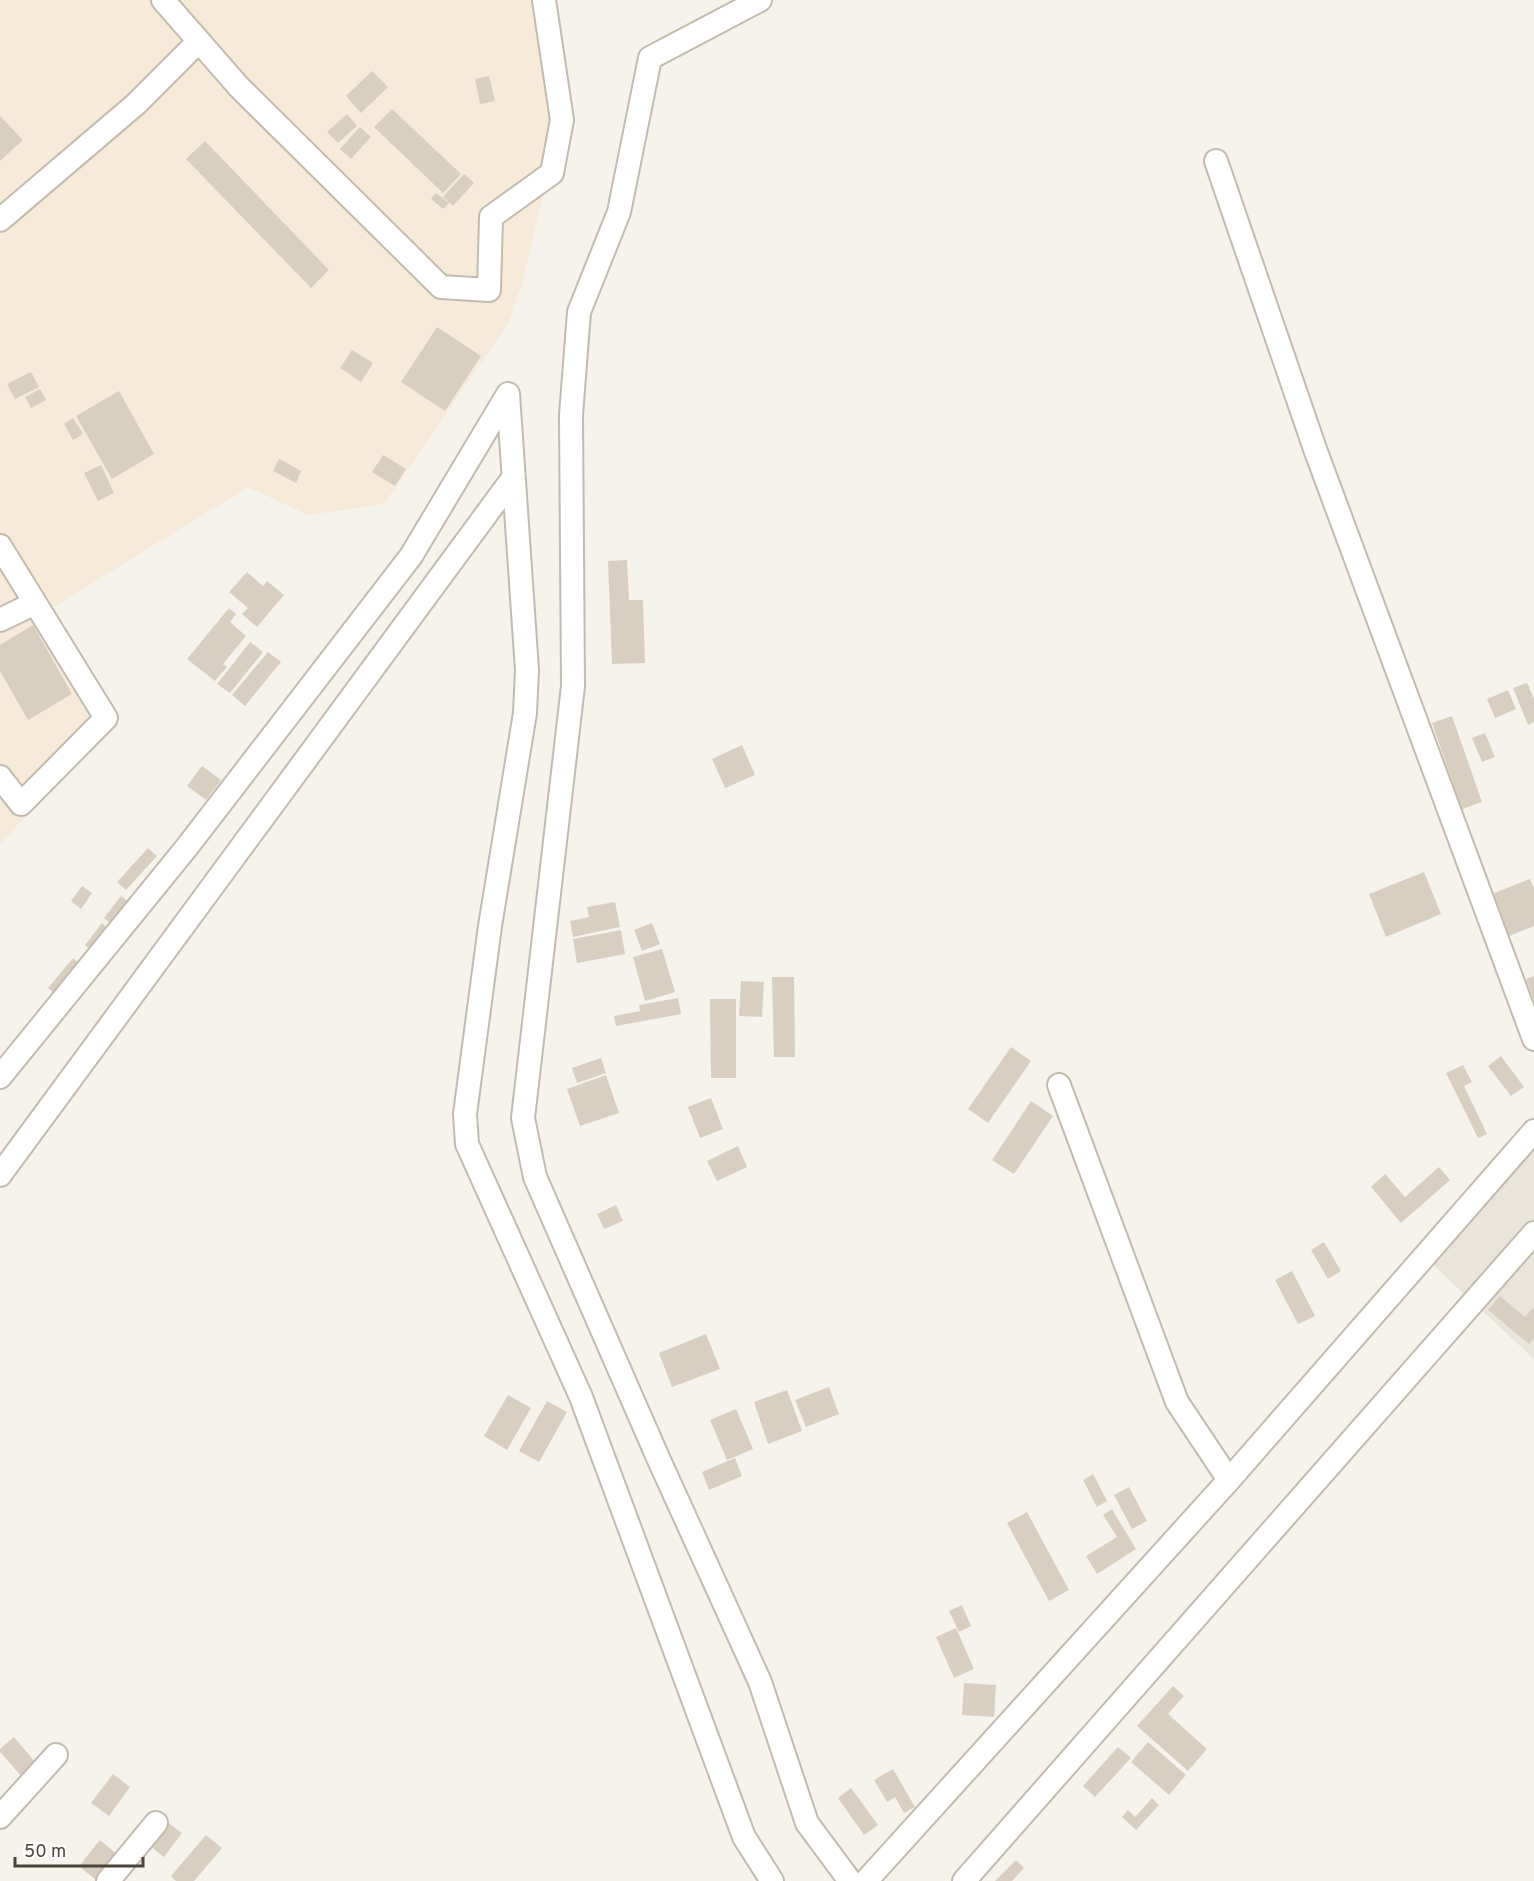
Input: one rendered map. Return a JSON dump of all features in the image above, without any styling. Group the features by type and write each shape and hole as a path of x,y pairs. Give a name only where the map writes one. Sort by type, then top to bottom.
{"street":[{"path":"163,0 239,87 441,287 489,290 491,217 552,173 562,120 544,0"},
{"path":"760,0 650,58 619,212 579,312 571,415 573,686 523,1118 535,1177 659,1460 760,1682 807,1823 850,1881"},
{"path":"0,220 136,104 199,41"},
{"path":"1216,161 1315,449 1534,1039"},
{"path":"0,1077 187,847 411,556 508,394 527,670 525,713 489,938 465,1114 467,1144 581,1397 744,1837 771,1881"},
{"path":"0,1175 513,478"},
{"path":"0,546 106,718 21,804 0,777"},
{"path":"0,620 35,603"},
{"path":"1059,1085 1177,1402 1229,1480"},
{"path":"866,1881 1229,1480 1534,1131"},
{"path":"964,1881 1534,1233"},
{"path":"0,1817 56,1755"},
{"path":"108,1881 156,1823"}],"shaded area":[{"path":"0,0 537,0 559,127 523,281 509,322 384,504 308,515 248,487 42,614 105,732 0,844"},
{"path":"1534,1150 1534,1359 1430,1262"}],"building":[{"path":"372,71 388,87 361,113 346,96"},
{"path":"489,76 495,101 480,104 475,79"},
{"path":"392,109 461,174 443,193 374,127"},
{"path":"347,114 357,126 338,143 327,132"},
{"path":"0,116 23,140 0,161"},
{"path":"360,127 371,137 351,159 340,149"},
{"path":"205,141 329,270 311,288 186,159"},
{"path":"464,174 474,183 453,206 443,197"},
{"path":"436,193 449,203 443,209 431,199"},
{"path":"437,327 481,356 445,411 401,382"},
{"path":"352,350 373,363 361,382 340,368"},
{"path":"31,372 39,387 15,399 7,384"},
{"path":"40,389 46,400 31,408 25,397"},
{"path":"119,391 154,454 112,479 76,416"},
{"path":"73,418 83,434 73,440 64,424"},
{"path":"383,455 406,469 395,486 372,472"},
{"path":"279,459 301,471 296,483 273,471"},
{"path":"101,465 114,493 98,501 84,473"},
{"path":"627,560 629,600 643,600 645,663 612,664 608,561"},
{"path":"247,572 263,586 267,581 284,595 257,627 242,614 248,608 229,592"},
{"path":"229,608 236,614 230,622 246,636 223,664 227,667 215,681 187,659"},
{"path":"33,625 72,694 28,720 0,671 0,645"},
{"path":"250,642 263,652 230,693 217,684"},
{"path":"268,652 281,662 245,706 232,695"},
{"path":"1527,683 1534,699 1534,722 1528,725 1513,688"},
{"path":"1508,690 1516,709 1495,718 1487,699"},
{"path":"1452,716 1482,802 1462,809 1432,723"},
{"path":"1485,733 1495,757 1482,762 1472,738"},
{"path":"742,745 755,775 725,788 712,759"},
{"path":"202,766 221,780 206,800 187,786"},
{"path":"148,848 157,856 126,890 117,882"},
{"path":"1424,872 1441,914 1386,937 1369,894"},
{"path":"1530,879 1534,889 1534,926 1509,936 1494,893"},
{"path":"82,886 92,893 81,909 71,901"},
{"path":"121,896 131,903 114,926 104,918"},
{"path":"615,902 620,927 573,937 570,921 589,917 587,907"},
{"path":"102,923 110,930 93,952 85,945"},
{"path":"652,923 660,944 642,951 634,930"},
{"path":"621,930 625,954 577,963 573,939"},
{"path":"662,949 675,992 645,1001 633,957"},
{"path":"73,958 83,967 59,997 48,988"},
{"path":"1534,976 1534,1001 1526,979"},
{"path":"772,977 794,977 795,1057 774,1057"},
{"path":"741,981 764,982 762,1017 739,1016"},
{"path":"678,998 681,1014 616,1026 614,1016 640,1011 639,1005"},
{"path":"710,999 736,999 736,1078 711,1078"},
{"path":"1011,1047 1031,1061 988,1123 968,1109"},
{"path":"1501,1056 1524,1087 1511,1096 1488,1066"},
{"path":"601,1058 606,1073 577,1083 572,1068"},
{"path":"1463,1065 1472,1082 1464,1086 1487,1134 1478,1138 1446,1073"},
{"path":"606,1075 619,1113 580,1126 567,1089"},
{"path":"711,1098 723,1129 700,1138 688,1107"},
{"path":"1031,1101 1053,1116 1014,1174 992,1160"},
{"path":"738,1146 747,1167 717,1181 707,1161"},
{"path":"1439,1167 1450,1180 1401,1223 1371,1187 1385,1174 1405,1197"},
{"path":"616,1205 623,1221 604,1229 597,1214"},
{"path":"1324,1242 1341,1271 1328,1279 1311,1250"},
{"path":"1292,1271 1315,1316 1298,1324 1275,1280"},
{"path":"1500,1296 1525,1317 1534,1307 1534,1338 1529,1344 1488,1310"},
{"path":"706,1334 720,1369 672,1387 659,1353"},
{"path":"829,1387 839,1414 806,1427 795,1400"},
{"path":"787,1390 802,1431 768,1444 754,1402"},
{"path":"508,1395 531,1408 507,1450 484,1436"},
{"path":"547,1401 567,1412 539,1462 519,1451"},
{"path":"736,1409 753,1449 727,1460 710,1420"},
{"path":"735,1458 742,1476 709,1490 702,1472"},
{"path":"1093,1474 1107,1501 1097,1507 1083,1480"},
{"path":"1129,1487 1147,1521 1132,1529 1114,1495"},
{"path":"1112,1509 1136,1549 1097,1574 1086,1556 1117,1537 1103,1515"},
{"path":"1027,1512 1069,1590 1049,1601 1007,1523"},
{"path":"962,1605 971,1626 959,1632 949,1611"},
{"path":"956,1628 974,1669 954,1678 936,1637"},
{"path":"964,1683 996,1685 994,1717 962,1715"},
{"path":"1173,1686 1184,1696 1168,1714 1207,1749 1188,1771 1137,1726"},
{"path":"14,1737 36,1763 21,1776 0,1752 0,1749"},
{"path":"1148,1742 1186,1775 1169,1795 1131,1762"},
{"path":"1118,1747 1131,1758 1095,1797 1083,1786"},
{"path":"893,1769 915,1807 904,1813 895,1797 887,1802 874,1780"},
{"path":"113,1774 130,1787 109,1816 91,1803"},
{"path":"851,1788 878,1825 864,1835 838,1798"},
{"path":"1152,1798 1159,1805 1136,1830 1122,1817 1128,1810 1135,1817"},
{"path":"167,1822 182,1833 164,1857 150,1846"},
{"path":"206,1835 222,1848 194,1881 176,1881 171,1876"},
{"path":"100,1840 119,1856 97,1881 79,1866"},
{"path":"1016,1860 1024,1868 1012,1881 995,1881"}]}
